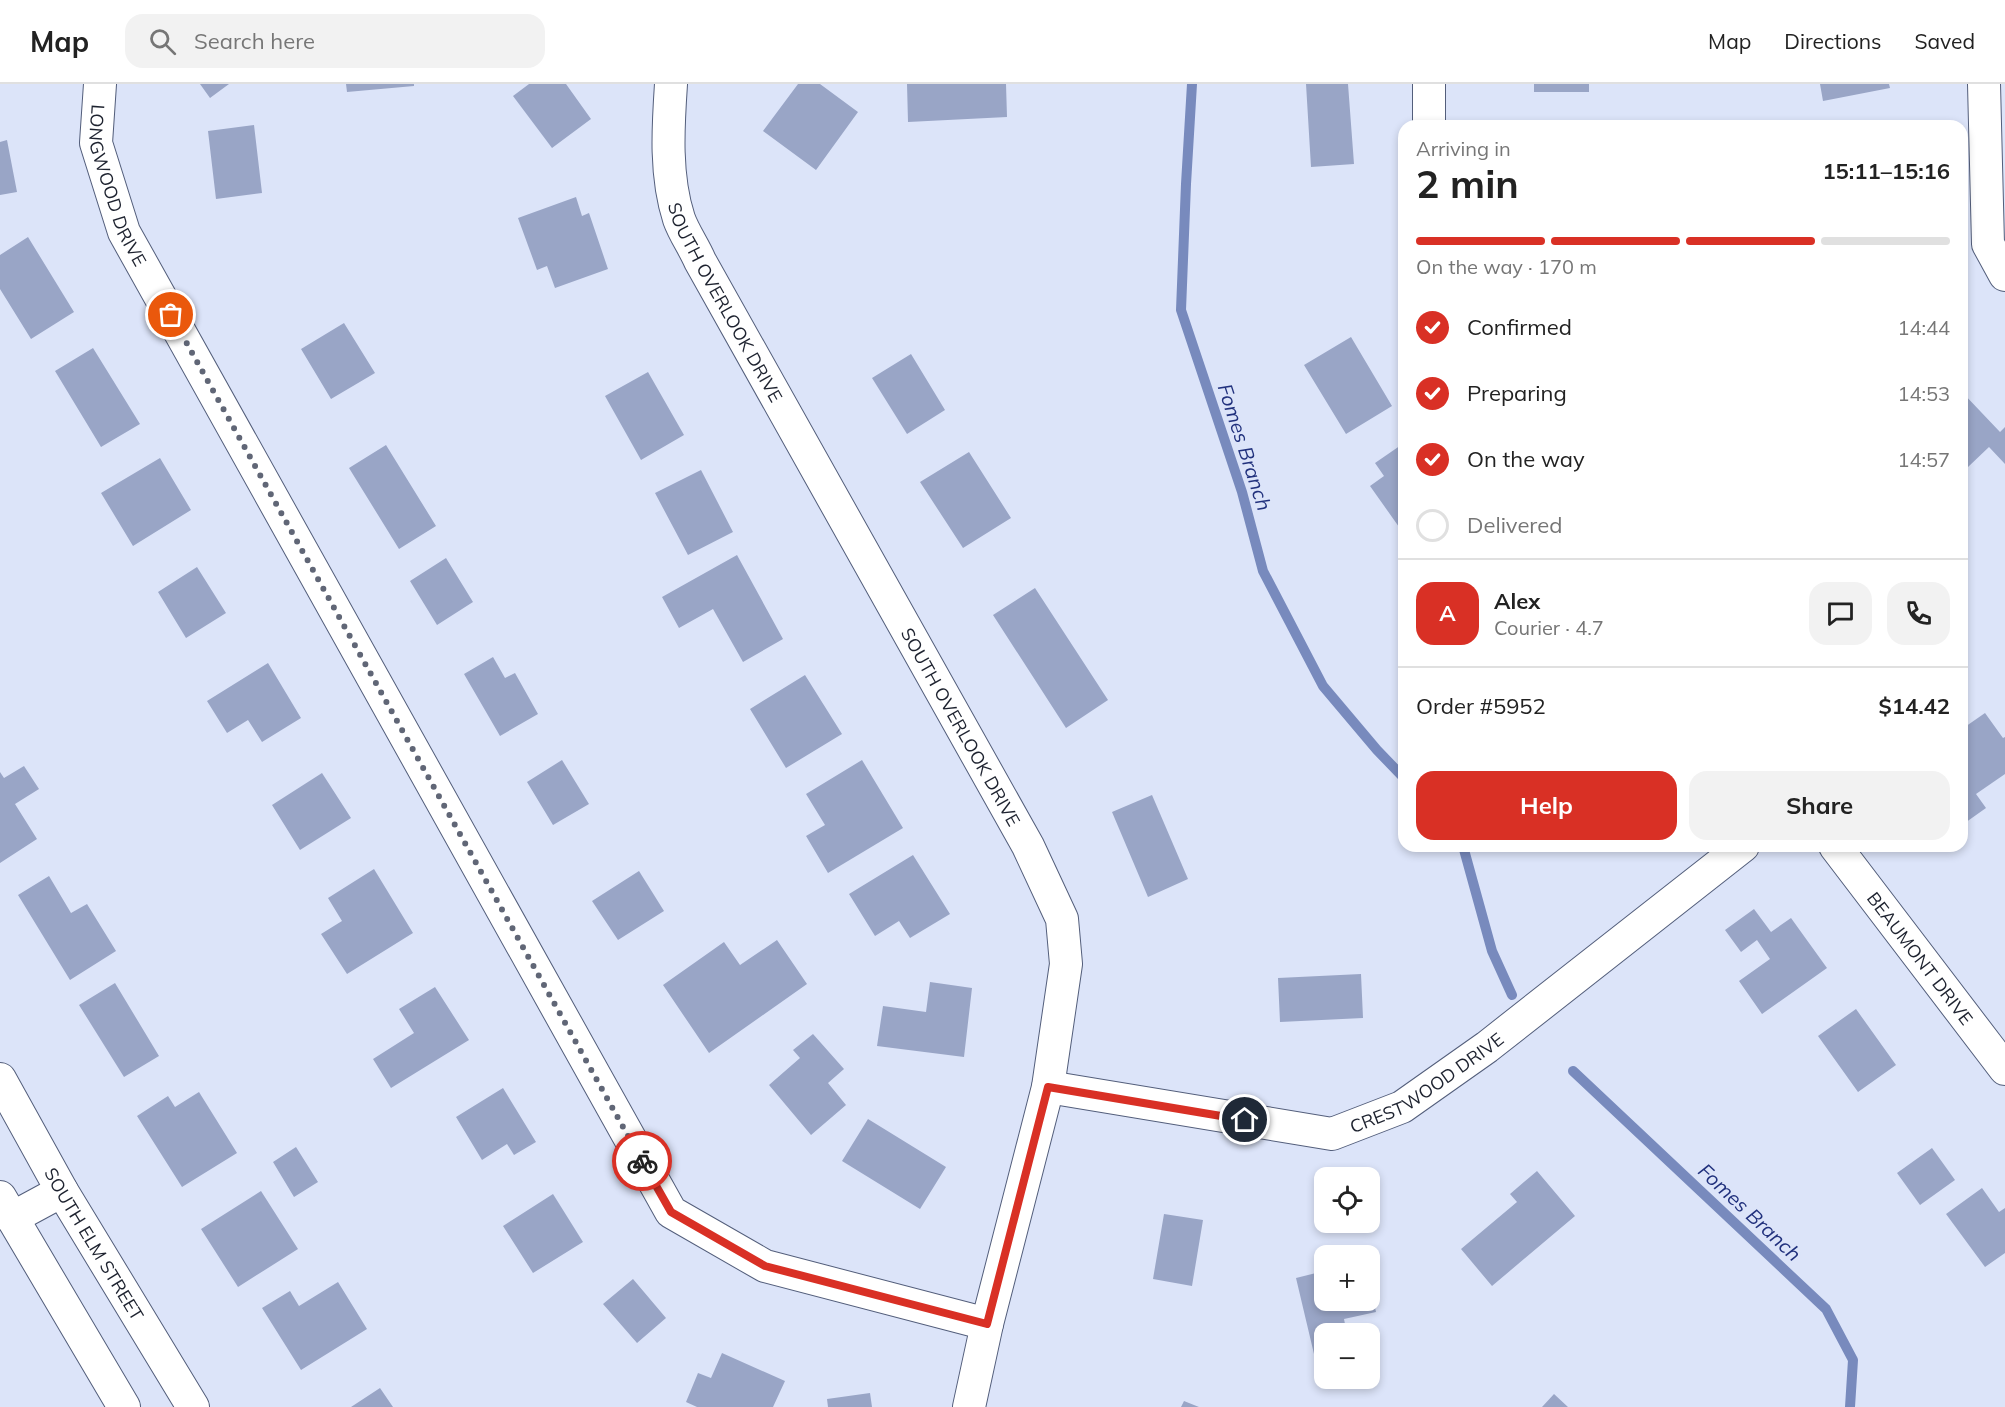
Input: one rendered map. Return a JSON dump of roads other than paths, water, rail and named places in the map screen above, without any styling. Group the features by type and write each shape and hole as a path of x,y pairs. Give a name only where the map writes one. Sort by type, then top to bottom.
{"street":[{"name":"LONGWOOD DRIVE","path":"100,84 96,142 124,232 671,1212 765,1266 987,1324"},
{"name":"SOUTH OVERLOOK DRIVE","path":"670,84 670,178 680,220 700,261 1028,846 1062,919 1066,964 1048,1087 987,1324 969,1407"},
{"path":"1429,84 1429,120"},
{"path":"1984,84 1988,244 2005,275"},
{"name":"CRESTWOOD DRIVE","path":"1048,1087 1332,1134 1402,1107 1486,1047 1735,852"},
{"name":"BEAUMONT DRIVE","path":"1840,852 2004,1066"},
{"name":"SOUTH ELM STREET","path":"0,1079 62,1191 193,1407"},
{"path":"62,1191 6,1207 124,1407"}],"waterway":[{"name":"Fomes Branch","path":"1192,84 1181,310 1242,492 1263,571 1323,686 1398,772"},
{"name":"Fomes Branch","path":"1465,852 1492,951 1512,995"},
{"name":"Fomes Branch","path":"1573,1071 1826,1309 1853,1360 1850,1407"}]}
